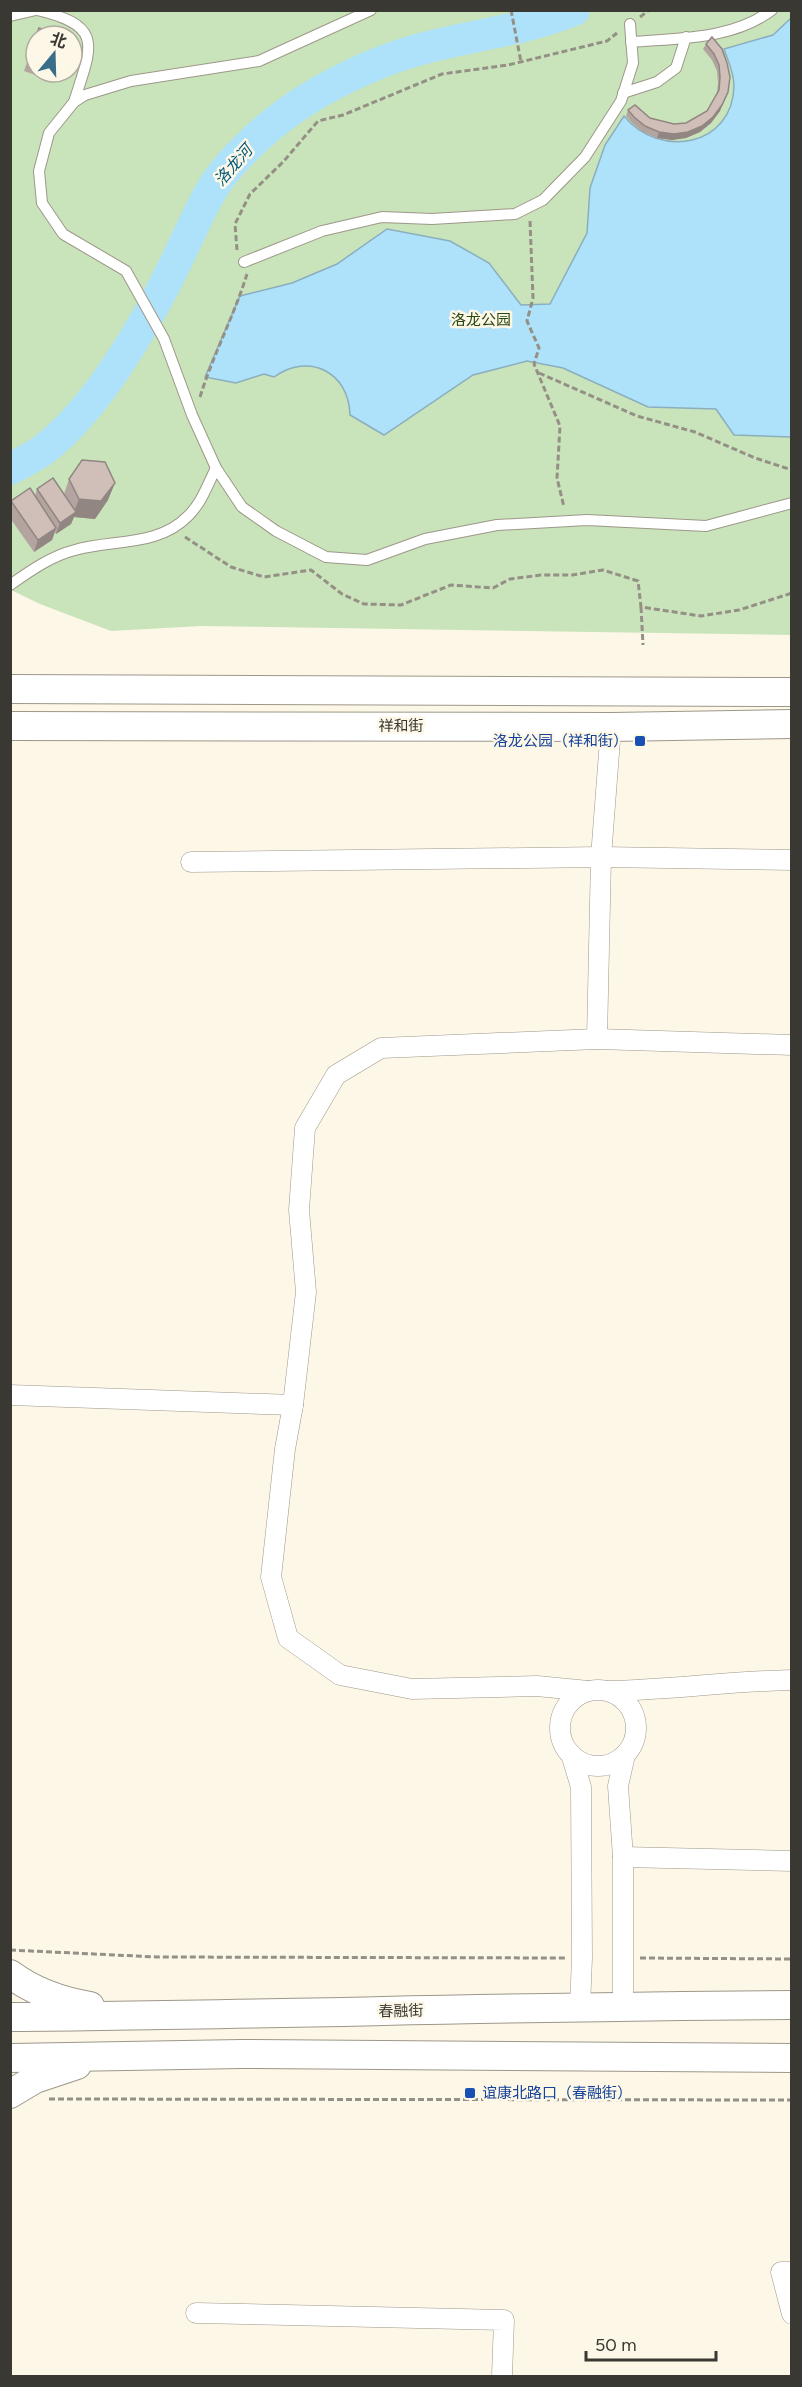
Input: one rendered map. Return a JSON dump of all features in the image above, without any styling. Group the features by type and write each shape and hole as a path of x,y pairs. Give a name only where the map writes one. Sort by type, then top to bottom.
{"main road":[{"path":"10,689 792,692"},
{"name":"祥和街","path":"10,726 610,727 792,724"},
{"path":"10,1974 36,1990 71,2002 211,2016"},
{"name":"春融街","path":"10,2017 211,2016 580,2006 792,2006"},
{"path":"10,2058 253,2054 792,2058"},
{"path":"10,2094 34,2079 104,2056"}],"street":[{"path":"597,1039 601,857 610,727"},
{"path":"192,862 601,857 792,860"},
{"path":"792,1045 597,1039 381,1048 336,1075 305,1128 299,1210 306,1292 271,1577 288,1638 340,1674 412,1689 537,1686 598,1691 661,1690 740,1680 792,1680"},
{"path":"10,1395 293,1405"},
{"path":"537,1686 553,1699 561,1718 561,1737 571,1754 580,1787 582,1958 580,2006"},
{"path":"635,1718 647,1700 661,1690"},
{"path":"561,1718 571,1700 598,1691 625,1701 635,1718 635,1738 625,1755 618,1786 624,1857 623,2006"},
{"path":"571,1754 579,1761 598,1766 617,1761 625,1755"},
{"path":"624,1857 792,1861"},
{"path":"792,2272 781,2272 792,2314"},
{"path":"196,2313 504,2320 502,2376"}],"lane":[{"path":"10,16 37,10 64,17 80,27 89,42 88,57 74,102"},
{"path":"371,10 259,62 131,81 85,94 74,102 49,133 39,171 42,203 63,234 126,272 164,339 192,415 216,468 242,507 276,531 326,557 367,560 425,539 497,525 567,521 706,526 792,503"},
{"path":"631,42 726,33 758,21 772,10"},
{"path":"244,262 322,231 382,217 432,219 515,214 543,201 585,157 621,101 633,63 630,24"},
{"path":"623,93 657,82 676,68 686,37"},
{"path":"10,585 40,565 75,550 142,540 174,528 190,515 216,468"}],"path":[{"path":"511,10 521,62"},
{"path":"192,415 205,377 240,296 248,270 236,249 235,224 250,194 283,162 318,121 343,115 442,74 521,62 607,41 649,10"},
{"path":"529,207 533,298 527,321 539,348 534,364 560,426 556,478 567,521"},
{"path":"537,372 637,416 695,432 755,458 792,470"},
{"path":"174,528 231,567 264,577 311,570 342,594 364,604 401,605 451,585 493,588 510,579 541,575 572,575 603,570 638,581 643,645"},
{"path":"641,607 701,616 739,610 792,593"},
{"path":"10,1950 157,1957 582,1958"},
{"path":"624,1958 792,1959"},
{"path":"83,2099 792,2100"}],"green space":[{"name":"洛龙公园","path":"10,11 791,11 791,635 201,626 111,631 40,604 11,590"}],"water":[{"path":"791,18 791,437 734,435 716,409 648,407 563,368 527,361 473,375 384,435 350,415 343,387 325,370 300,366 274,377 264,374 236,383 205,377 240,296 292,283 337,264 387,229 450,241 489,263 521,305 550,304 587,233 590,188 605,145 624,116 639,130 656,138 674,142 692,140 708,133 721,122 730,106 734,86 724,49 773,35"}],"building":[{"path":"712,37 722,49 730,77 728,92 713,117 702,126 688,132 674,134 659,132 645,126 634,117 628,110 635,105 650,118 674,124 686,123 707,111 719,90 720,77 719,65 706,44"},
{"path":"82,460 105,462 115,483 101,501 79,499 69,479"},
{"path":"53,478 76,512 60,523 37,489"},
{"path":"30,488 56,528 38,540 11,501"}],"waterway":[{"name":"洛龙河","path":"10,469 42,451 78,417 95,396 127,351 153,306 217,182 237,157 269,127 302,102 341,80 381,62 421,49 518,27 574,10"}],"place":[{"name":"洛龙公园（祥和街）","path":"640,741"},
{"name":"谊康北路口（春融街）","path":"470,2093"}]}
